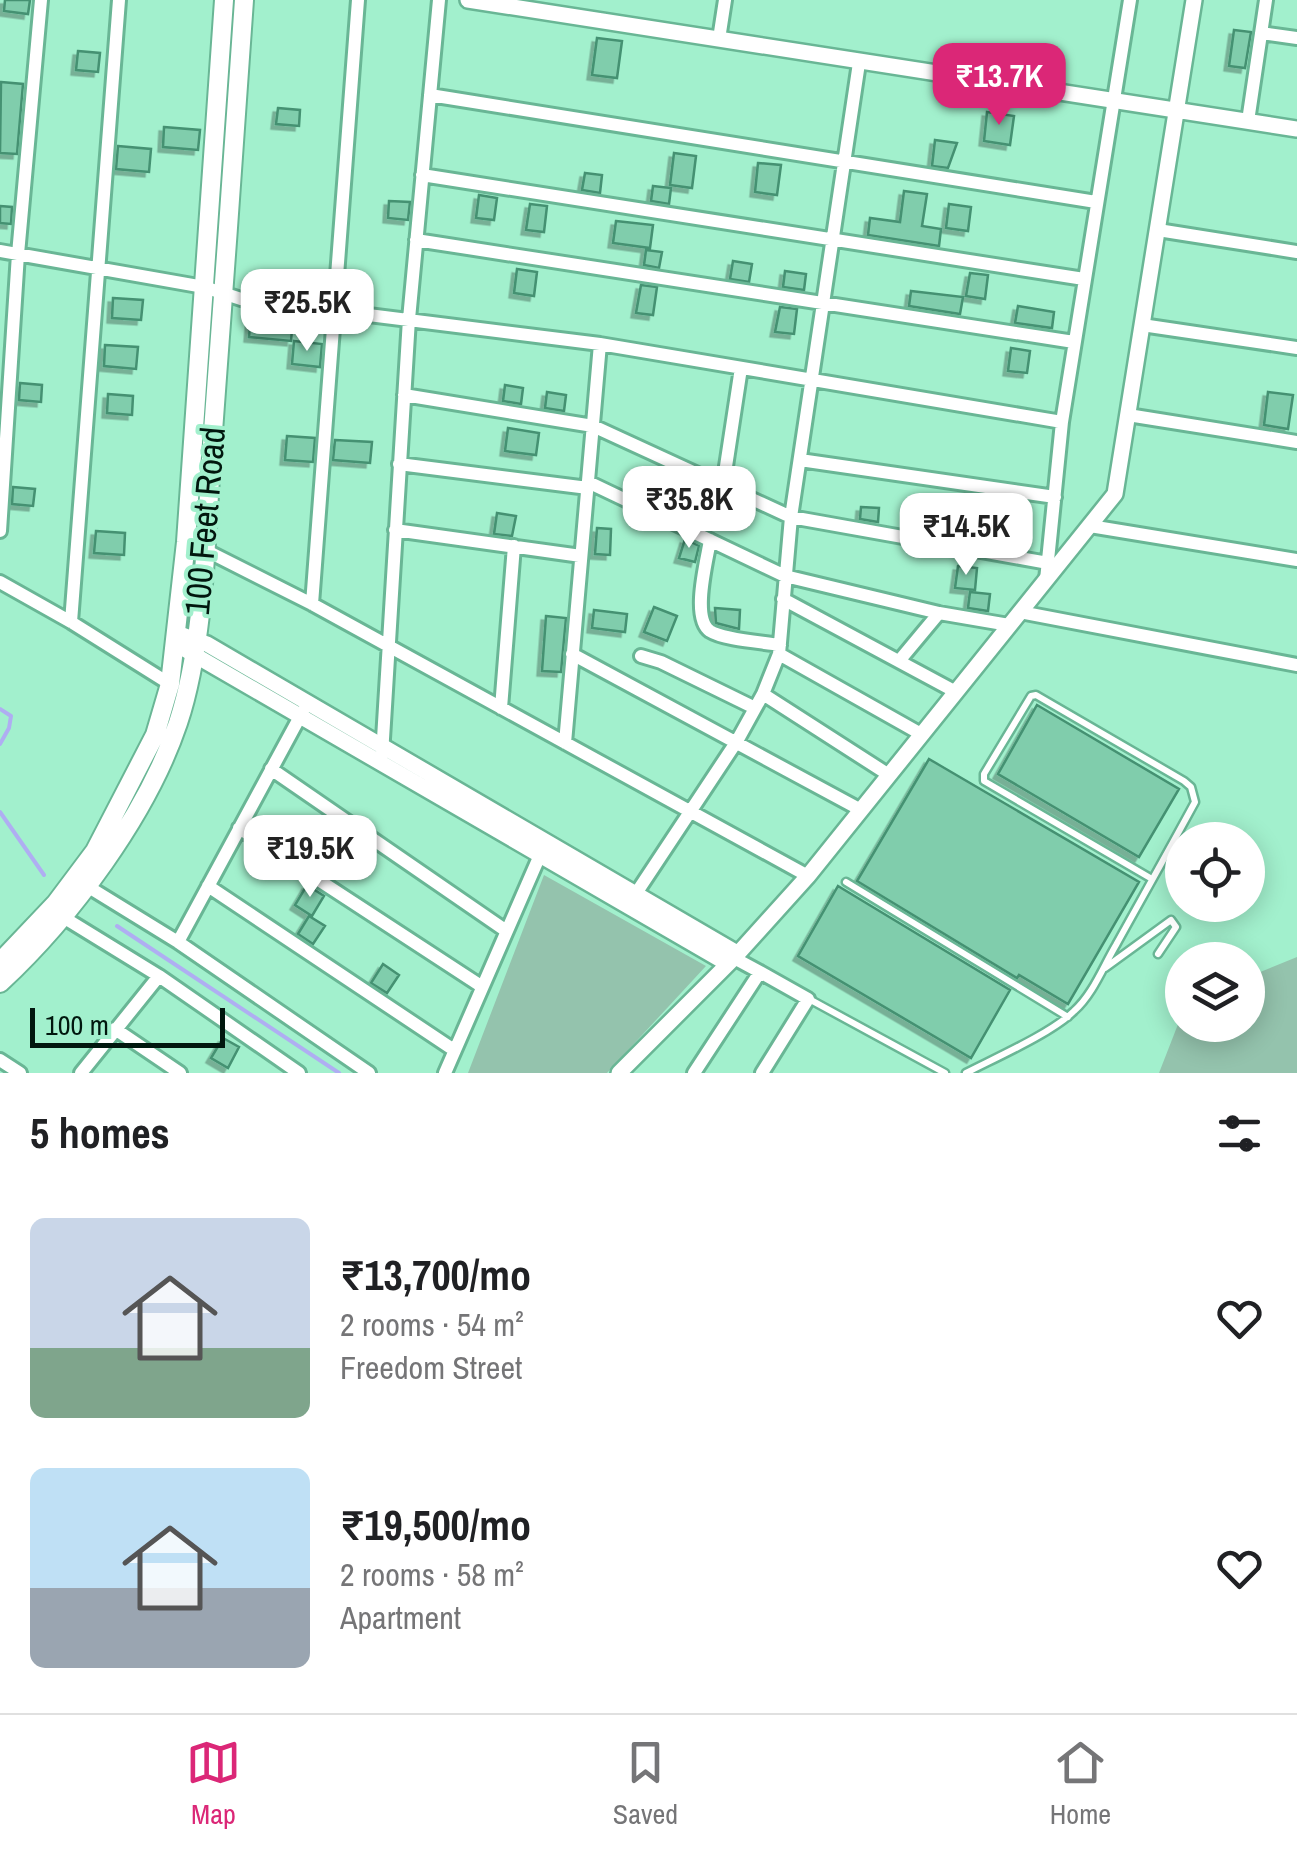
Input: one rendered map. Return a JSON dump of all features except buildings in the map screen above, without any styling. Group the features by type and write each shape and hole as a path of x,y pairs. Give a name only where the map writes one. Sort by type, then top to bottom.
{"main road":[{"name":"100 Feet Road","path":"0,982 87,886 131,819 178,724 224,0"},
{"name":"100 Feet Road","path":"0,962 56,904 95,851 155,735 185,642 204,550 244,0"}],"street":[{"path":"0,532 40,0"},
{"path":"71,622 119,0"},
{"path":"312,604 358,0"},
{"path":"382,754 409,319 439,0"},
{"path":"468,0 1297,129"},
{"path":"719,38 726,0"},
{"path":"1047,572 1062,422 1130,0"},
{"path":"620,1073 808,876 1014,619 1047,572 1115,494 1194,0"},
{"path":"1248,121 1266,0"},
{"path":"1261,33 1297,38"},
{"path":"632,900 764,694 780,649 791,517 860,63"},
{"path":"430,95 1096,202"},
{"path":"422,175 1084,279"},
{"path":"1158,230 1297,252"},
{"path":"416,240 1074,342"},
{"path":"0,251 204,287 223,295 600,344 1062,422"},
{"path":"1142,325 1297,348"},
{"path":"564,742 600,344"},
{"path":"724,486 741,368"},
{"path":"404,395 592,426 791,517 1047,572"},
{"path":"1128,415 1297,442"},
{"path":"800,460 1054,497"},
{"path":"400,464 588,485 785,576 940,613 1014,619 1297,664"},
{"path":"1090,526 1297,560"},
{"path":"395,530 581,556"},
{"path":"710,540 700,606 705,626 716,633 780,649 922,734"},
{"path":"501,708 514,546"},
{"path":"204,550 312,604 808,876"},
{"path":"0,582 170,684"},
{"path":"783,600 956,692"},
{"path":"899,662 940,613"},
{"path":"185,642 808,999 762,1073"},
{"path":"572,654 860,810"},
{"path":"641,656 755,708"},
{"path":"764,694 889,775"},
{"path":"178,942 304,709"},
{"path":"271,769 505,930"},
{"path":"239,828 481,986"},
{"path":"444,1073 543,848"},
{"path":"87,886 178,942 369,1073"},
{"path":"208,886 454,1050"},
{"path":"63,916 300,1073"},
{"path":"694,1073 760,972"},
{"path":"81,1073 159,976"},
{"path":"115,1028 180,1073"},
{"path":"0,1060 20,1073"}],"lane":[{"path":"966,1073 1068,1017 1079,1006 1100,972 1152,879 1195,802 1191,787 1036,695 1031,696 984,774 984,781 1152,879"},
{"path":"846,882 1068,1017"},
{"path":"1100,972 1171,920 1176,927 1158,954"},
{"path":"808,999 945,1073"}],"green space":[{"path":"544,875 706,966 607,1073 468,1073"},
{"path":"1297,957 1297,1073 1159,1073 1171,1042 1265,1042 1265,970"}],"waterway":[{"path":"0,709 11,716 0,744"},
{"path":"0,812 44,875"},
{"path":"117,926 339,1073"}]}
